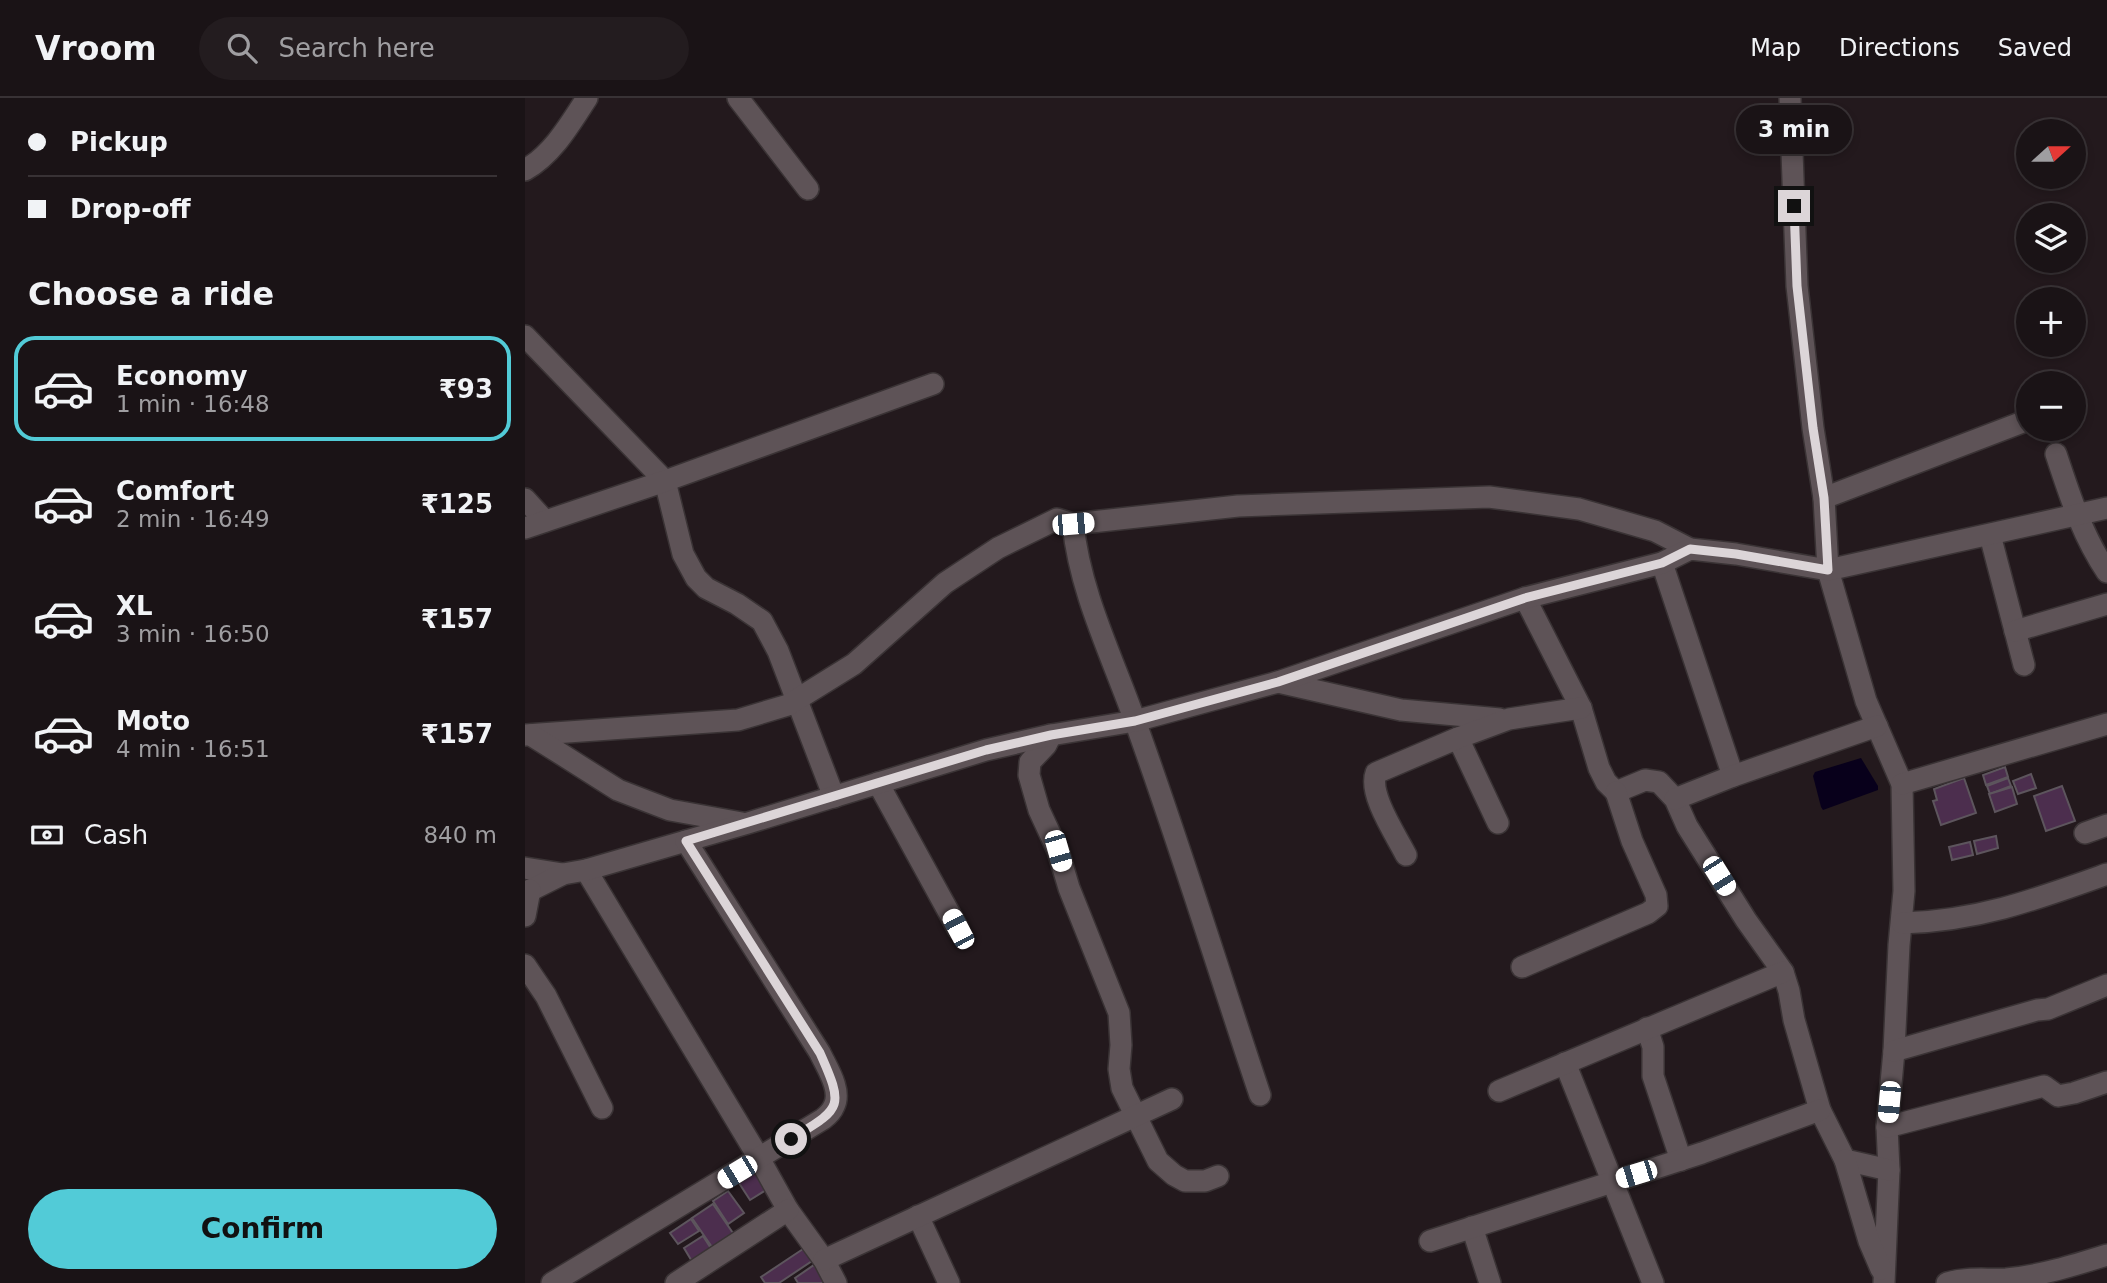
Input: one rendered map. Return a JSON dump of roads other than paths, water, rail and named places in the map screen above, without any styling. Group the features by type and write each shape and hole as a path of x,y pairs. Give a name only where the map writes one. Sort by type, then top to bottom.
{"street":[{"path":"525,170 533,166 553,146 587,98"},
{"path":"739,98 809,189"},
{"path":"1790,98 1797,286 1824,498 1828,570 1867,701 1902,784 1904,891 1887,1127 1889,1170 1886,1281"},
{"path":"525,335 665,481 683,554 696,578 706,588 762,621 778,651 834,797"},
{"path":"525,499 535,525 933,384"},
{"path":"1824,498 2016,425"},
{"path":"2056,454 2076,515 2092,550 2107,572"},
{"path":"528,735 738,720 788,705 854,664 945,583 998,548 1057,519 1073,524 1238,506 1489,497 1579,509 1655,531 1690,549 1828,570 2107,508"},
{"path":"1073,524 1079,566 1089,600 1135,721 1260,1095"},
{"path":"1990,535 2024,665"},
{"path":"525,916 528,892 563,874 586,870 748,823 986,750 1051,735 1135,721 1278,682 1525,598 1662,563 1690,549"},
{"path":"1662,563 1733,776"},
{"path":"1522,967 1648,913 1657,906 1656,895 1632,841 1616,792 1606,782 1599,768 1581,708 1525,598"},
{"path":"2015,631 2107,604"},
{"path":"1278,682 1401,710 1509,719"},
{"path":"1406,855 1376,793 1373,782 1376,773 1509,719 1581,708"},
{"path":"1902,784 2107,724"},
{"path":"1675,799 1877,726"},
{"path":"528,735 618,790 670,810 748,823"},
{"path":"1051,735 1046,745 1030,762 1029,775 1039,810 1058,851 1069,888 1119,1013 1119,1069 1122,1088 1158,1161 1185,1181 1205,1181 1218,1176"},
{"path":"1458,738 1498,823"},
{"path":"1616,792 1645,780 1659,782 1675,799 1687,826 1746,920 1783,972 1820,1110 1845,1160 1870,1241 1886,1281"},
{"path":"878,783 958,929"},
{"path":"2085,833 2107,825"},
{"path":"557,1282 823,1119 834,1107 837,1096 820,1053 686,841"},
{"path":"525,868 563,874"},
{"path":"586,870 788,1210 824,1260 836,1283"},
{"path":"1902,923 1975,916 2038,899 2107,874"},
{"path":"525,965 546,996 602,1108"},
{"path":"1499,1091 1783,972"},
{"path":"1894,1051 2047,1009 2107,985"},
{"path":"1647,1028 1653,1047 1653,1076 1681,1160"},
{"path":"1565,1063 1653,1283"},
{"path":"1887,1127 2044,1086 2058,1096 2107,1082"},
{"path":"824,1260 1172,1099"},
{"path":"1430,1241 1681,1160 1820,1110"},
{"path":"1845,1160 1889,1170"},
{"path":"676,1283 788,1210"},
{"path":"918,1216 949,1283"},
{"path":"1472,1227 1490,1283"},
{"path":"1947,1283 1960,1279 2006,1279 2067,1268 2107,1255"}]}
